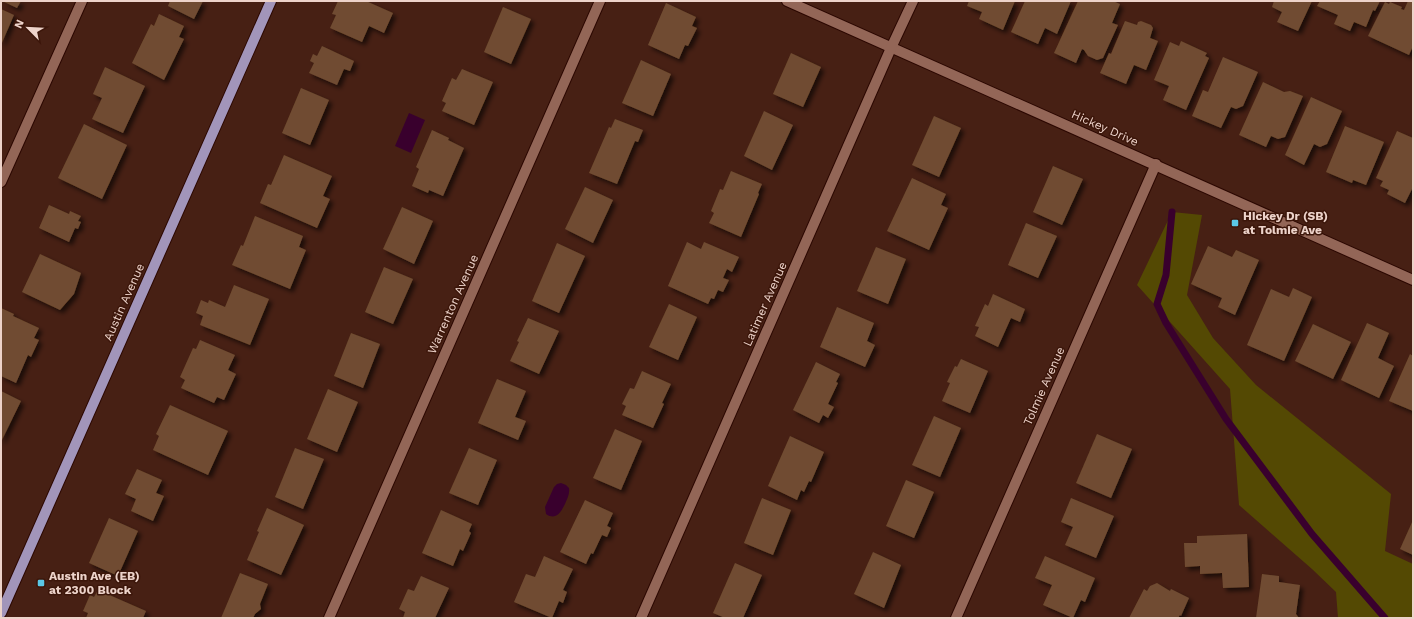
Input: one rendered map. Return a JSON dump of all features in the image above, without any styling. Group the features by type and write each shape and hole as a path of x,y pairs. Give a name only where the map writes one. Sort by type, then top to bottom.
{"main road":[{"name":"Austin Avenue","path":"1,613 271,1"}],"street":[{"path":"1,182 82,1"},
{"name":"Warrenton Avenue","path":"329,618 600,1"},
{"name":"Hickey Drive","path":"787,1 1156,164 1413,280"},
{"name":"Latimer Avenue","path":"640,618 913,1"},
{"name":"Tolmie Avenue","path":"956,618 1156,164"}],"shaded area":[{"path":"409,113 425,120 411,153 395,146"},
{"path":"1172,212 1202,215 1187,295 1213,338 1256,385 1391,494 1385,551 1413,564 1413,618 1338,618 1336,592 1239,505 1230,389 1137,285"},
{"path":"561,483 569,488 569,492 560,513 553,517 546,514 545,507 554,487"}],"building":[{"path":"2,1 21,1 17,8"},
{"path":"170,1 203,1 194,19 168,6"},
{"path":"338,1 366,1 393,13 384,33 369,26 362,42 330,28 336,15 332,14"},
{"path":"969,1 1015,1 1003,30 979,19 982,12 967,6"},
{"path":"1025,1 1071,1 1057,34 1045,28 1038,44 1011,32"},
{"path":"1078,1 1113,1 1120,4 1112,23 1118,25 1103,58 1097,60 1088,56 1082,49 1076,63 1054,53"},
{"path":"1274,1 1312,1 1298,31 1277,22 1282,12 1272,7"},
{"path":"1320,1 1380,1 1375,11 1373,10 1366,27 1354,22 1350,31 1334,24 1338,15 1317,6"},
{"path":"1408,1 1413,1 1413,46 1409,55 1368,36 1385,2 1389,4 1390,2 1402,7 1401,9 1404,10"},
{"path":"666,3 696,17 692,26 697,28 688,46 685,45 679,59 648,45"},
{"path":"503,7 531,19 511,64 484,52"},
{"path":"1,9 14,15 1,45"},
{"path":"159,14 184,26 179,37 184,39 164,80 132,63 151,24 154,26"},
{"path":"1125,21 1137,25 1138,22 1141,21 1151,25 1153,28 1150,38 1158,41 1146,70 1134,65 1126,84 1100,73 1109,53 1111,54"},
{"path":"1181,41 1207,53 1205,56 1209,58 1186,110 1163,100 1169,86 1154,80 1170,42 1179,46"},
{"path":"322,46 354,61 350,71 344,69 337,85 309,73 314,63 310,61 313,54 317,56"},
{"path":"791,53 821,67 803,107 773,94"},
{"path":"1223,57 1258,72 1243,106 1236,109 1231,107 1221,128 1192,116 1203,90 1208,92"},
{"path":"641,60 671,74 653,116 622,103"},
{"path":"105,67 145,86 123,133 92,119 102,98 93,94"},
{"path":"462,69 493,82 474,125 442,111 446,103 442,101 452,78 456,80"},
{"path":"1263,82 1284,92 1290,91 1303,96 1285,137 1278,139 1271,136 1266,147 1239,135"},
{"path":"301,88 329,100 310,145 282,133"},
{"path":"1311,97 1342,111 1327,144 1320,147 1314,144 1304,165 1285,155"},
{"path":"764,111 793,125 772,170 744,156"},
{"path":"934,116 961,128 939,177 912,165"},
{"path":"615,119 643,130 638,142 635,141 617,184 589,173 609,127 611,128"},
{"path":"84,124 127,145 102,199 58,178"},
{"path":"1345,126 1384,142 1366,185 1353,180 1352,183 1326,172"},
{"path":"432,130 449,138 448,140 464,148 443,196 429,190 428,193 412,186 419,169 416,167"},
{"path":"1397,131 1413,138 1413,187 1405,203 1387,194 1389,190 1380,186 1383,181 1376,178"},
{"path":"284,155 332,176 323,196 330,199 317,228 260,203 268,184 271,185"},
{"path":"1053,166 1083,179 1062,225 1033,212"},
{"path":"731,171 762,184 741,237 709,223 714,213 711,211 720,189 723,190"},
{"path":"912,178 946,194 941,205 948,208 929,250 887,231"},
{"path":"585,187 613,200 593,243 565,229"},
{"path":"49,205 69,214 70,211 81,216 78,221 81,222 78,229 75,228 69,242 39,228"},
{"path":"402,207 433,221 414,264 383,249"},
{"path":"255,216 303,236 299,247 306,250 290,289 232,265 241,245 243,246"},
{"path":"1026,223 1057,236 1038,278 1008,265"},
{"path":"687,242 701,249 704,242 739,257 732,272 727,269 723,278 729,280 723,292 718,290 714,299 711,298 708,304 668,286"},
{"path":"557,243 585,256 559,313 532,301"},
{"path":"1208,246 1232,257 1236,250 1259,260 1235,315 1218,307 1222,298 1191,284"},
{"path":"876,247 906,259 888,304 857,291"},
{"path":"40,254 81,273 74,294 60,310 22,292"},
{"path":"384,267 413,279 393,324 365,312"},
{"path":"234,285 269,299 250,345 200,325 203,316 196,313 201,300 208,303 209,300 225,307"},
{"path":"1293,288 1312,297 1284,361 1247,345 1271,289 1289,297"},
{"path":"993,294 1025,309 1020,322 1011,318 998,347 975,336 979,327 975,326 985,304 988,306"},
{"path":"669,304 697,317 678,360 649,347"},
{"path":"837,307 874,323 867,341 875,345 865,367 820,347"},
{"path":"1,308 14,314 13,316 39,328 34,338 39,340 31,357 28,355 16,383 1,376"},
{"path":"528,318 559,331 539,374 510,361 519,342 517,341"},
{"path":"1367,323 1389,333 1378,358 1394,366 1379,398 1341,380"},
{"path":"1313,324 1351,342 1333,379 1295,361"},
{"path":"351,333 380,344 363,388 334,376"},
{"path":"200,340 235,355 228,370 236,374 224,400 217,397 214,403 181,388 185,380 180,377 193,348 196,349"},
{"path":"1410,354 1413,356 1413,411 1389,401"},
{"path":"961,359 988,371 970,413 942,401 950,383 947,382 955,366 957,367"},
{"path":"816,362 840,374 836,382 838,383 828,404 834,407 828,418 823,415 819,423 793,410"},
{"path":"642,371 671,384 653,428 622,415 626,406 622,404 630,388 634,389"},
{"path":"497,379 526,391 515,417 526,421 518,440 478,423"},
{"path":"328,389 358,402 337,452 307,439"},
{"path":"1,391 21,401 1,442"},
{"path":"170,405 228,431 208,475 153,450 159,436 156,434"},
{"path":"934,416 961,428 940,477 912,465"},
{"path":"615,429 642,441 621,490 593,478"},
{"path":"1097,434 1132,449 1111,498 1076,483"},
{"path":"790,436 824,452 811,482 809,481 804,492 801,490 797,500 768,486"},
{"path":"295,448 324,459 303,509 275,497"},
{"path":"469,448 497,460 478,505 449,493"},
{"path":"137,469 162,480 156,493 164,496 153,521 131,511 136,499 125,494"},
{"path":"906,480 934,492 914,538 886,526"},
{"path":"762,498 791,510 773,555 744,543"},
{"path":"1071,498 1114,516 1096,558 1065,545 1073,527 1061,522"},
{"path":"585,500 613,513 607,526 611,528 607,537 602,535 593,554 591,553 586,564 560,552"},
{"path":"267,508 304,525 281,575 247,560"},
{"path":"441,510 472,524 469,531 471,533 463,551 460,549 453,566 422,553"},
{"path":"109,518 138,531 118,576 89,563"},
{"path":"1413,520 1413,555 1400,549"},
{"path":"1247,534 1249,587 1223,588 1222,573 1200,574 1200,566 1185,567 1184,543 1197,543 1197,536"},
{"path":"873,552 901,565 884,608 854,594"},
{"path":"544,556 573,569 563,590 567,592 563,603 559,601 552,618 514,602 526,574 535,577"},
{"path":"1045,556 1095,578 1085,602 1081,600 1073,618 1043,605 1052,585 1035,578"},
{"path":"735,563 762,575 743,618 725,618 713,613"},
{"path":"240,573 268,584 260,604 261,609 253,618 221,618"},
{"path":"1262,574 1279,576 1279,582 1300,585 1296,614 1299,618 1256,618"},
{"path":"421,576 449,588 435,618 403,618 405,612 399,609 408,589 414,591"},
{"path":"1157,583 1170,591 1171,589 1189,598 1181,616 1180,615 1178,618 1129,618 1144,589 1147,591 1150,586"},
{"path":"98,590 146,611 143,618 86,618 88,613 83,611 90,595 94,597"}],"waterway":[{"path":"1172,212 1166,275 1157,304 1166,323 1226,419 1312,534 1385,618"}],"place":[{"name":"Hickey Dr (SB) at Tolmie Ave","path":"1235,223"},
{"name":"Austin Ave (EB) at 2300 Block","path":"41,583"}]}
